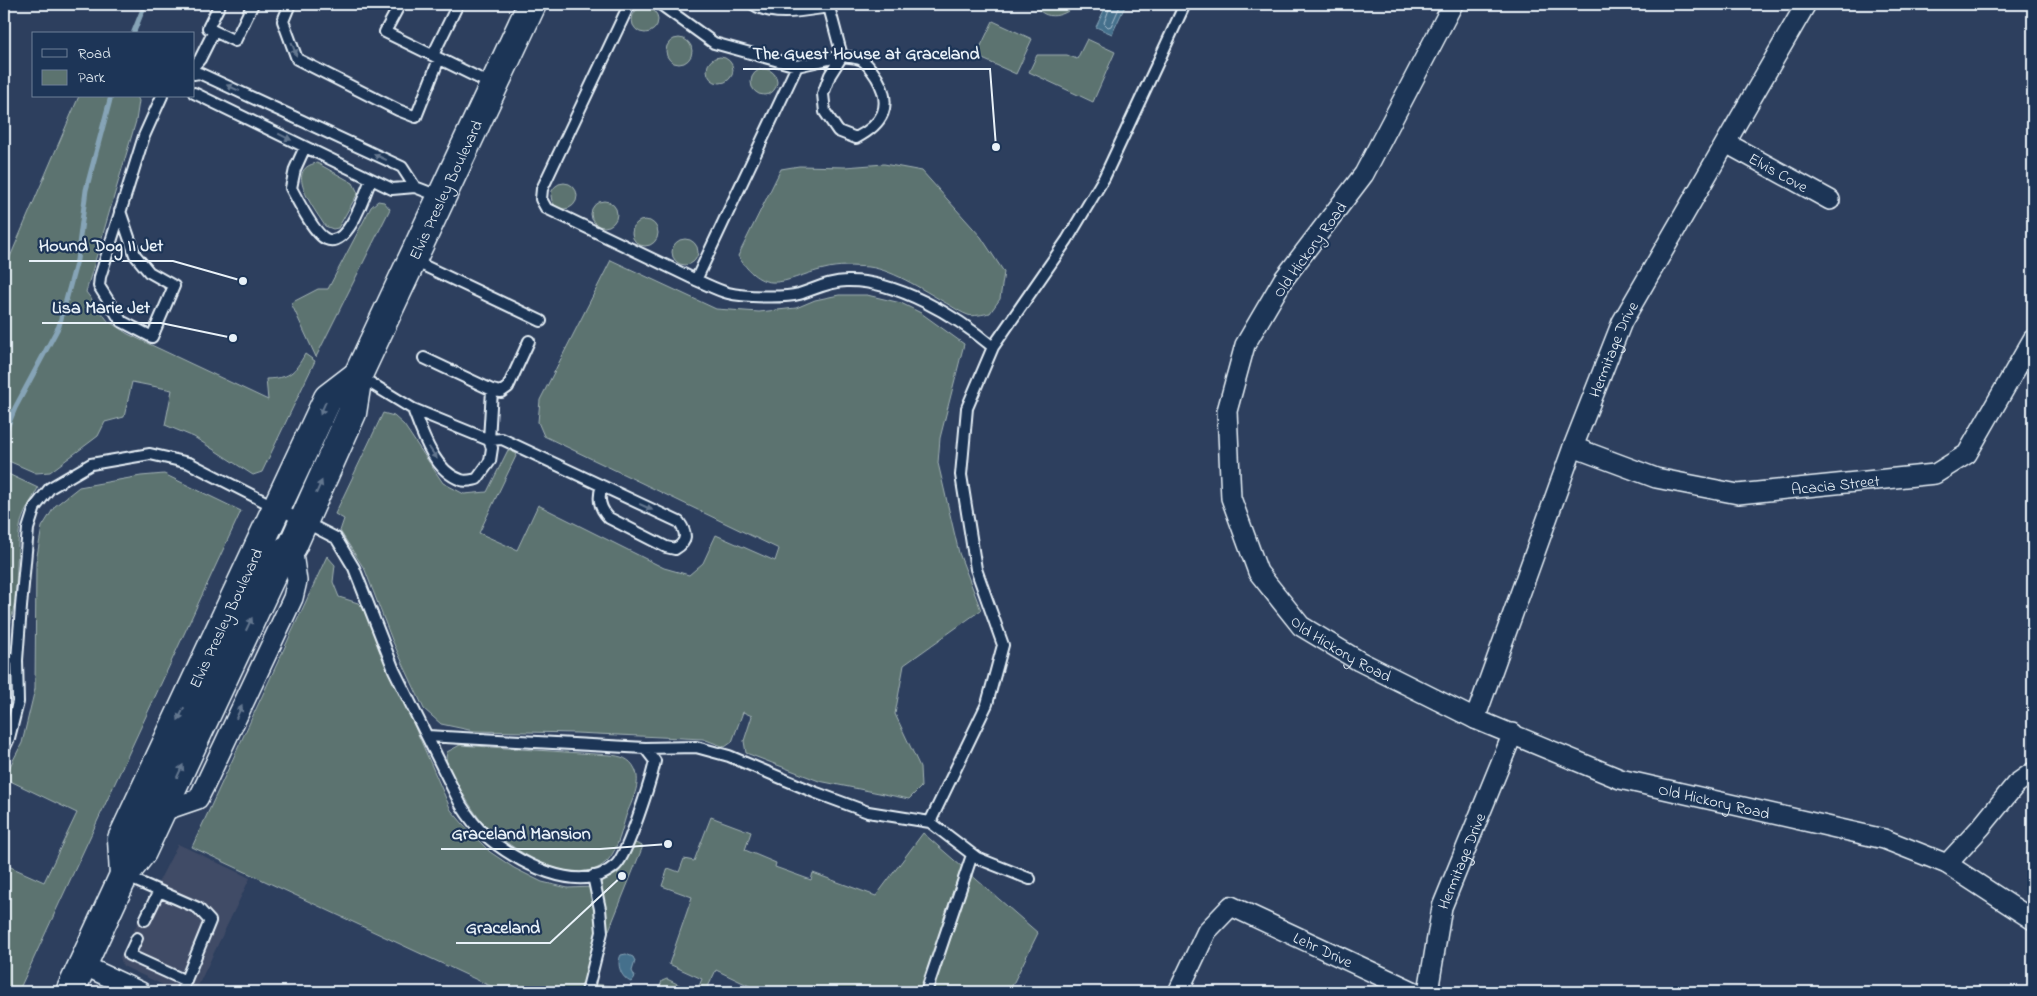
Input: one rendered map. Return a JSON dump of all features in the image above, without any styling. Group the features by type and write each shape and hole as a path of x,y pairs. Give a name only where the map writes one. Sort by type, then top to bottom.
{"main road":[{"name":"Elvis Presley Boulevard","path":"70,992 124,875 142,852 282,553 292,547 352,413 358,375 442,198 529,5"},
{"name":"Elvis Presley Boulevard","path":"124,875 122,839 328,398 358,375"}],"street":[{"name":"Old Hickory Road","path":"1453,4 1364,174 1283,280 1245,345 1227,411 1231,498 1258,572 1301,626 1359,661 1475,719 1513,733 1620,779 1884,840 1947,864 2033,920"},
{"name":"Hermitage Drive","path":"1475,719 1574,447 1622,322 1806,4"},
{"name":"Elvis Cove","path":"1726,144 1830,200"},
{"name":"Acacia Street","path":"1574,447 1656,478 1738,494 1935,474 1967,454 2033,339"},
{"name":"Hermitage Drive","path":"1428,992 1442,907 1513,733"},
{"path":"1947,864 2016,784 2033,772"},
{"name":"Lehr Drive","path":"1178,992 1207,931 1231,906 1415,992"},
{"path":"83,965 138,992"}],"lane":[{"path":"220,4 208,28 235,41 253,4"},
{"path":"290,4 282,21 297,59 398,110 416,117 436,57 458,4"},
{"path":"400,4 385,32 494,85"},
{"path":"632,4 629,5 542,189 541,199 546,208 727,293 760,296 798,294 823,284 846,280 875,283 909,295 951,316 970,328 993,347"},
{"path":"660,4 714,43 797,66 842,56 861,59 873,71 882,87 886,102 880,120 872,130 856,138 838,131 826,112 823,94 830,75 842,56 831,5 784,13 753,4"},
{"path":"930,822 987,704 1003,645 976,569 961,475 967,408 993,347 1067,240 1104,178 1185,4"},
{"path":"195,65 200,59 214,31"},
{"path":"696,280 797,66"},
{"path":"195,74 199,73 402,167 416,187"},
{"path":"195,93 392,189 416,187 442,198"},
{"path":"120,211 136,254 148,272 174,286 152,337 121,321 99,286 100,277 120,211 144,136 161,98"},
{"path":"305,147 295,169 291,188 319,233 326,239 334,240 342,236 349,229 372,179"},
{"path":"411,260 540,322"},
{"path":"424,358 492,390 501,392 508,387 529,341"},
{"path":"358,375 412,409 489,440 502,439 679,522 684,529 685,539 682,546 675,550 666,547 609,518 600,506 602,486"},
{"path":"412,409 430,451 448,473 463,481 477,479 490,461 492,448 489,440 492,390"},
{"path":"4,748 9,738 18,702 17,660 28,529 35,507 50,488 91,464 150,454 189,463 336,538 354,568 394,670 461,805 469,818 485,835 522,861 554,874 582,878 593,876 616,864 626,850 655,761 645,748"},
{"path":"4,657 17,660"},
{"path":"427,736 645,748 696,747 729,756 814,792 868,812 930,822 972,855 1030,879"},
{"path":"926,992 972,855"},
{"path":"124,875 198,908 210,921 181,992"},
{"path":"587,992 602,932 600,909 593,876"},
{"path":"145,920 160,891"},
{"path":"137,938 130,955 186,981"}],"shaded area":[{"path":"178,844 250,878 195,992 178,992 123,966 120,957"}],"green space":[{"path":"1034,4 1078,4 1067,12 1050,16 1044,14"},
{"path":"645,7 654,11 658,20 654,29 645,33 636,29 632,20 636,11"},
{"path":"993,21 1032,39 1016,74 976,56"},
{"path":"679,38 688,42 692,51 688,60 679,64 670,60 666,51 670,42"},
{"path":"1087,39 1115,52 1093,102 1029,72 1037,55 1067,55 1077,59"},
{"path":"720,57 729,61 733,70 729,79 720,83 711,79 707,70 711,61"},
{"path":"764,69 773,73 777,82 773,91 764,95 755,91 751,82 755,73"},
{"path":"78,98 138,98 136,121 86,292 108,321 128,334 268,400 266,379 290,374 298,366 305,354 315,361 262,472 253,475 194,437 165,425 172,390 132,382 124,417 105,422 98,436 50,472 36,473 4,459 4,271"},
{"path":"317,163 353,183 358,193 338,228 333,229 325,226 304,191 302,173 307,167"},
{"path":"884,164 922,171 981,237 1004,272 1000,299 990,313 970,316 911,283 879,269 857,266 835,267 777,282 767,281 758,277 748,269 738,256 781,169 799,166 845,167"},
{"path":"564,183 573,187 577,196 573,205 564,209 555,205 551,196 555,187"},
{"path":"378,201 384,202 390,209 316,357 291,303 318,289 328,289 371,207"},
{"path":"604,201 613,205 617,214 613,223 604,227 595,223 591,214 595,205"},
{"path":"645,220 654,224 658,233 654,242 645,246 636,242 632,233 636,224"},
{"path":"685,239 694,243 698,252 694,261 685,265 676,261 672,252 676,243"},
{"path":"611,260 716,309 759,312 796,308 815,300 839,295 867,295 901,303 921,313 964,344 940,438 938,463 959,553 981,610 904,665 895,714 920,767 921,787 909,799 819,781 746,753 744,741 752,716 743,712 732,742 725,747 703,739 576,733 474,731 441,724 424,709 392,640 365,570 340,531 344,519 335,514 383,413 394,416 404,425 443,483 464,494 487,492 508,450 517,454 479,533 517,550 538,505 664,568 689,575 703,563 716,535 775,561 779,549 544,436 538,422 540,400"},
{"path":"4,472 38,488 21,522 13,614 4,634"},
{"path":"164,474 241,511 21,986 11,992 4,992 4,864 44,882 77,813 4,778 22,743 35,689 36,562 42,527 55,506 79,487 141,476"},
{"path":"327,556 335,565 333,582 339,597 358,603 363,608 451,810 490,852 514,868 542,882 568,888 593,887 618,873 635,843 643,846 584,992 503,992 192,847"},
{"path":"4,680 8,691 4,722"},
{"path":"460,745 610,755 628,760 633,765 637,775 637,787 612,855 596,869 580,872 563,870 527,855 496,835 476,813 447,763 447,752"},
{"path":"711,817 751,832 745,850 776,863 775,867 811,880 813,873 876,896 923,833 1038,933 1009,992 762,992 716,970 707,989 699,986 702,979 669,964 692,897 662,886 668,868 679,872 684,859 694,861"},
{"path":"667,979 694,992 658,992 662,981"},
{"path":"594,984 610,986 628,992 594,992"}],"water":[{"path":"1107,4 1126,4 1112,34 1096,27"},
{"path":"626,954 633,957 635,961 632,971 635,977 631,982 622,974 619,966 621,955"}],"waterway":[{"path":"134,32 145,4"},
{"path":"4,435 15,408 59,326 77,260 86,190 110,98"}],"place":[{"name":"The Guest House at Graceland","path":"996,147"},
{"name":"Hound Dog II Jet","path":"243,281"},
{"name":"Lisa Marie Jet","path":"233,338"},
{"name":"Graceland Mansion","path":"668,844"},
{"name":"Graceland","path":"622,876"}]}
